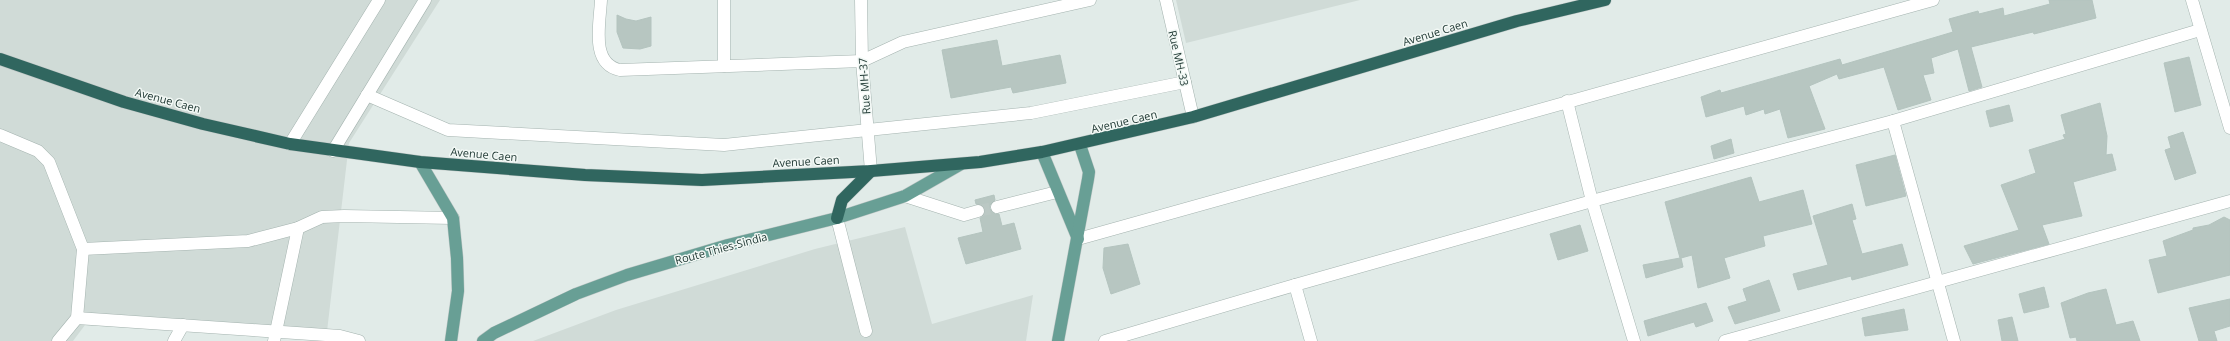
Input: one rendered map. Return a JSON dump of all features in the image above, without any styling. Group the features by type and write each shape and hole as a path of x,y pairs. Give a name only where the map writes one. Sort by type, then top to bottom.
{"highway":[{"name":"Avenue Caen","path":"0,59 124,102 290,144 420,162 585,176 702,180 871,171 961,164 1042,152 1193,117 1517,21 1606,0"},
{"path":"837,218 842,200 871,171"}],"main road":[{"path":"1058,341 1078,239 1089,172 1080,144"},
{"path":"1042,152 1057,192 1078,239"},
{"path":"420,162 453,218 457,258 458,291 451,341"},
{"name":"Route Thies-Sindia","path":"483,341 494,333 576,294 628,274 728,245 837,218 905,196 961,164"}],"street":[{"path":"290,144 379,0"},
{"path":"333,151 425,0"},
{"path":"601,0 600,52 604,61 611,67 620,70 862,61 903,42 1090,0"},
{"path":"724,0 724,66"},
{"name":"Rue MH-37","path":"861,0 862,61 871,171"},
{"name":"Rue MH-33","path":"1166,0 1193,117"},
{"path":"1078,239 1567,101 1933,0"},
{"path":"2192,0 2230,128"},
{"path":"1105,341 1295,285 1592,202 1893,121 2200,30"},
{"path":"367,95 448,130 724,145 1032,113 1185,82"},
{"path":"1567,101 1592,202 1634,341"},
{"path":"1893,121 1954,341"},
{"path":"0,135 38,150 49,162 83,249 77,318 58,341"},
{"path":"997,206 1057,192"},
{"path":"905,196 964,215 978,211"},
{"path":"1725,341 2230,201"},
{"path":"83,249 248,241 298,228 322,217 453,218"},
{"path":"837,218 866,331"},
{"path":"275,336 298,228"},
{"path":"1295,285 1310,341"},
{"path":"77,318 183,325 275,336 340,336 359,341"},
{"path":"174,341 183,325"}],"shaded area":[{"path":"0,0 440,0 349,143 326,340 85,325 73,341 0,341"},
{"path":"1176,0 1360,0 1186,43"},
{"path":"905,227 932,324 1033,295 1026,341 533,341 616,310 815,249"}],"building":[{"path":"2049,0 2092,0 2096,18 2034,34 2033,32 1971,47 1982,87 1969,91 1958,49 1931,58 1934,73 1923,75 1931,100 1898,110 1884,67 1839,79 1837,74 1809,86 1825,129 1788,138 1780,109 1765,114 1764,109 1746,115 1744,106 1706,117 1701,97 1720,90 1721,93 1840,59 1842,65 1953,32 1949,19 1978,11 1979,14 2003,8 2004,16 2050,4"},
{"path":"617,15 636,21 651,17 651,46 640,49 623,48 617,32"},
{"path":"997,40 1002,66 1060,55 1066,83 1013,93 1011,87 951,98 942,50"},
{"path":"2189,57 2201,105 2175,112 2164,63"},
{"path":"2100,103 2107,136 2106,155 2112,154 2116,170 2073,182 2082,216 2042,225 2049,244 1973,264 1964,246 2019,230 2001,185 2036,173 2029,150 2065,139 2063,135 2066,134 2061,115"},
{"path":"2009,105 2013,121 1990,127 1986,111"},
{"path":"2183,132 2196,173 2175,180 2165,150 2171,148 2168,137"},
{"path":"1731,139 1734,153 1714,159 1711,146"},
{"path":"1895,155 1906,196 1866,206 1856,165"},
{"path":"1751,177 1759,202 1803,190 1812,224 1763,236 1765,246 1724,258 1730,278 1698,288 1692,255 1681,258 1683,267 1646,278 1643,265 1680,258 1665,202"},
{"path":"994,195 995,200 990,205 990,209 995,214 999,214 1002,226 1014,223 1021,249 966,264 958,238 983,232 980,218 984,216 985,209 983,205 976,204 975,200"},
{"path":"1852,204 1856,219 1852,220 1862,254 1902,244 1908,265 1852,280 1851,276 1798,290 1793,274 1828,265 1813,216"},
{"path":"2224,217 2230,220 2230,275 2158,293 2149,260 2167,256 2163,241 2193,230 2193,228 2209,225"},
{"path":"1580,225 1588,251 1558,260 1550,234"},
{"path":"1128,244 1140,284 1111,294 1103,268 1104,248"},
{"path":"1769,280 1780,311 1735,324 1728,307 1747,301 1743,289"},
{"path":"2044,287 2049,307 2024,313 2019,294"},
{"path":"2106,289 2116,325 2133,321 2140,341 2077,341 2076,337 2070,338 2061,303 2088,293"},
{"path":"2230,299 2230,326 2214,331 2217,341 2199,341 2189,308"},
{"path":"1706,303 1713,321 1696,327 1694,322 1648,336 1644,321"},
{"path":"1904,309 1908,330 1865,336 1862,318"},
{"path":"2012,317 2018,341 2002,341 1998,320"}],"tunnel":[{"path":"978,211 997,207"}]}
